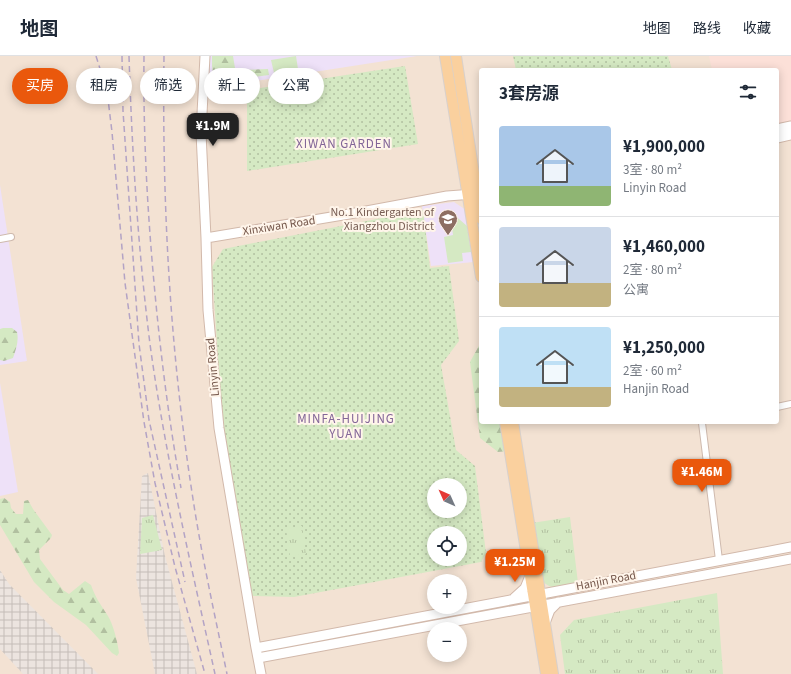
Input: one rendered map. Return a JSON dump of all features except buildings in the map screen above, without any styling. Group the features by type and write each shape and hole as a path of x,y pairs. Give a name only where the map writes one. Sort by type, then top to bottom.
{"main road":[{"path":"445,56 479,209"},
{"path":"456,56 475,190 479,248"},
{"path":"505,424 539,606 546,674"},
{"path":"513,424 534,577"},
{"path":"541,623 553,674"}],"street":[{"name":"Linyin Road","path":"205,56 201,133 208,310 219,428 256,648 262,674"},
{"path":"779,129 791,126"},
{"path":"779,138 791,135"},
{"name":"Xinxiwan Road","path":"206,238 361,212 475,190"},
{"path":"0,239 11,237"},
{"path":"779,407 791,404"},
{"path":"703,424 719,560"},
{"name":"Hanjin Road","path":"256,648 791,547"},
{"name":"Hanjin Road","path":"258,658 791,559"},
{"path":"513,599 534,577 544,586 555,591"},
{"path":"517,610 529,613 541,623 558,602"}],"shaded area":[{"path":"0,56 791,56 791,674 0,674"},
{"path":"205,56 417,56 324,70 324,68 268,68 268,79 260,80 260,68 205,68"},
{"path":"709,56 791,56 791,135 779,138 779,68 712,68"},
{"path":"0,185 27,361 0,365"},
{"name":"No.1 Kindergarten of Xiangzhou District","path":"454,202 466,210 474,262 431,266 422,206"},
{"path":"0,383 18,492 0,496"},
{"path":"148,473 165,556 197,674 155,674 136,578 142,476"},
{"path":"0,570 9,584 98,674 23,674 0,649"}],"green space":[{"path":"212,56 233,56 235,68 212,68"},
{"path":"296,56 298,68 273,68 271,60"},
{"path":"513,56 668,56 671,68 516,68"},
{"path":"405,66 418,144 247,171 247,104 260,104 260,88 268,87 268,104 324,104 324,78"},
{"path":"260,69 268,69 268,75 260,76"},
{"path":"423,210 430,268 449,266 459,341 441,365 456,450 475,466 486,553 481,562 467,565 467,526 427,526 427,566 460,566 294,597 251,596 223,436 212,267 223,249"},
{"path":"450,213 452,213 467,226 471,252 462,253 463,261 448,263 444,237 453,235"},
{"path":"12,328 17,332 18,339 13,358 4,361 0,360 0,329"},
{"path":"479,346 479,424 505,424 509,451 498,452 480,438 470,362"},
{"path":"4,498 10,502 11,508 16,514 23,514 24,501 28,500 52,535 51,538 39,550 40,559 63,590 69,594 85,581 91,585 96,597 112,624 119,653 117,656 112,653 86,625 54,602 34,582 0,525 0,499"},
{"path":"153,515 162,550 140,554 142,518"},
{"path":"570,517 578,583 562,587 548,586 540,578 532,523"},
{"path":"302,526 306,554 290,556 286,529"},
{"path":"717,593 723,674 565,674 560,635 574,620"}],"railway":[{"path":"96,56 107,91 125,283 144,422 155,483 175,567 205,674"},
{"path":"122,56 123,111 139,344 149,420 185,582"},
{"path":"129,56 136,200 150,344 171,468 215,674"},
{"path":"144,56 145,149 153,273 158,327 173,442 181,488"},
{"path":"164,56 164,167 166,222 178,389 197,521 227,674"}],"place":[{"name":"No.1 Kindergarten of Xiangzhou District","path":"448,236"}],"district":[{"name":"XIWAN GARDEN","path":"344,144"},
{"name":"MINFA-HUIJING YUAN","path":"346,426"}]}
